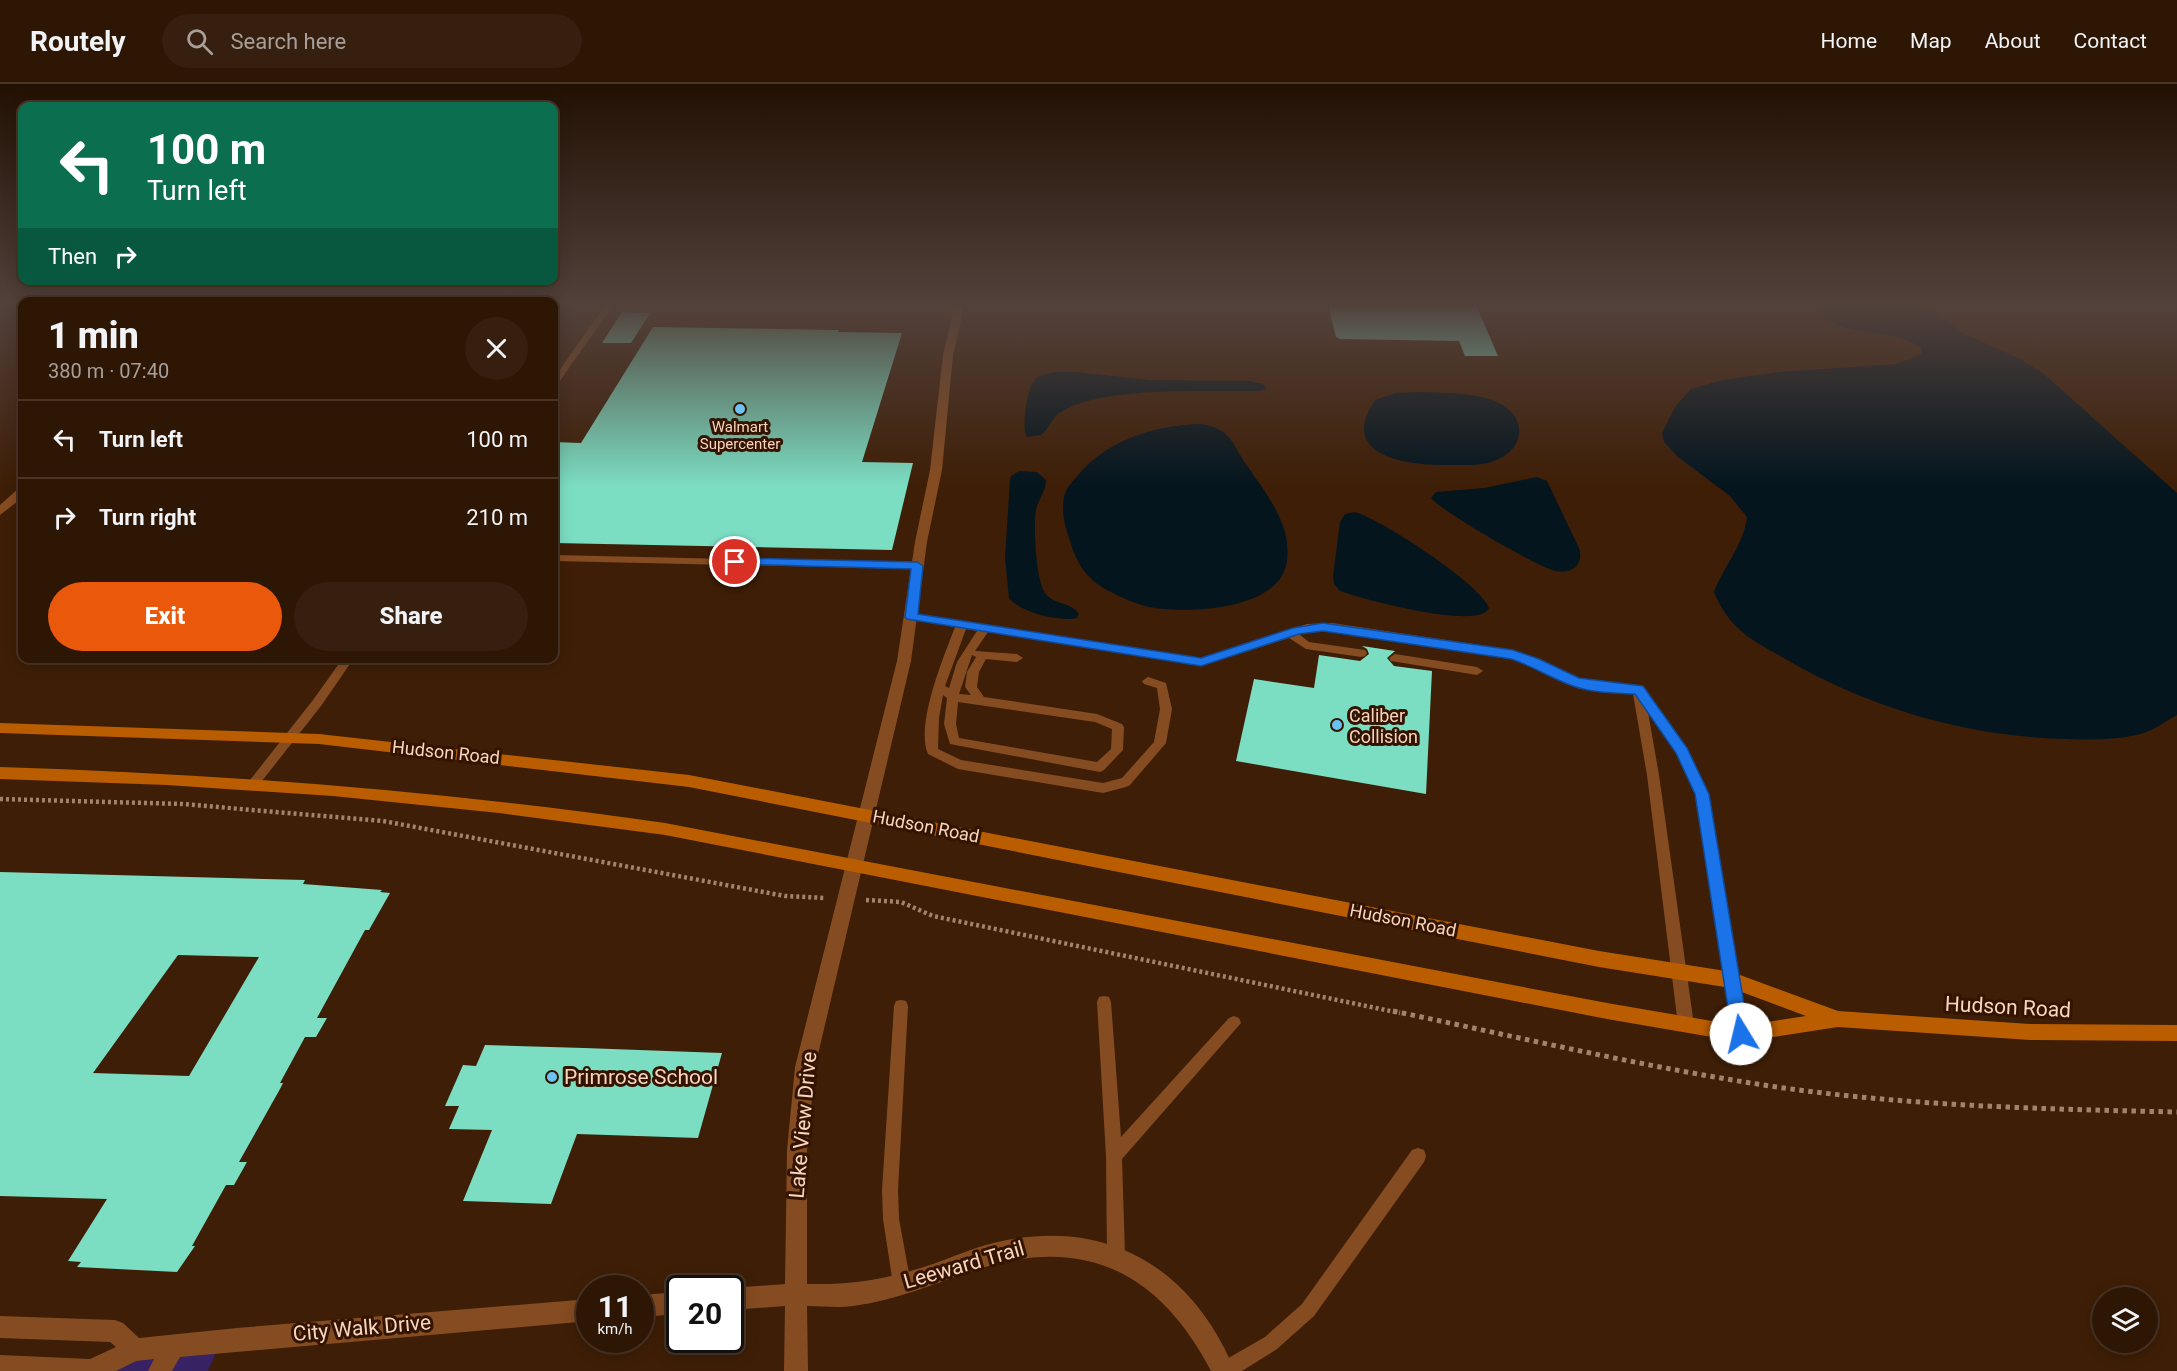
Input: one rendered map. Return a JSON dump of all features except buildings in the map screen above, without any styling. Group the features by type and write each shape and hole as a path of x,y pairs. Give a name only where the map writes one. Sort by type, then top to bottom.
{"street":[{"name":"Lake View Drive","path":"796,1371 797,1150 808,1048 865,814 894,708 912,617 917,566 936,470 947,365"},
{"path":"0,511 18,495"},
{"name":"Hudson Road","path":"0,728 290,738 421,748 689,781 1576,954 1732,980 1838,1019"},
{"name":"Hudson Road","path":"0,773 130,776 377,793 570,815 664,829 1741,1034 1838,1019 2030,1032 2177,1033"},
{"name":"Leeward Trail","path":"795,1294 853,1295 902,1284 1004,1251 1035,1245 1076,1246 1116,1255 1154,1277 1183,1304 1209,1340 1224,1371"},
{"path":"744,1298 795,1294"},
{"name":"City Walk Drive","path":"0,1367 91,1371 135,1350 237,1339 576,1311"},
{"path":"0,1327 116,1331 135,1350"},
{"path":"160,1371 173,1346"}],"lane":[{"path":"558,378 567,365"},
{"path":"558,558 917,566"},
{"path":"912,617 1201,662 1290,633 1314,627 1332,627 1502,652 1535,662 1576,682 1607,688 1639,690"},
{"path":"962,624 943,671 930,729 932,751 958,764 1103,788 1126,782 1160,743 1166,709 1162,686 1148,681"},
{"path":"940,688 954,697 1097,718 1118,727 1117,750 1100,767 954,741 949,731 954,697 961,666 986,627"},
{"path":"1290,633 1306,645 1361,653"},
{"path":"970,652 1017,658"},
{"path":"979,699 971,687 973,672 984,655"},
{"path":"1395,658 1477,670"},
{"path":"254,783 345,663"},
{"path":"1639,690 1686,1025"},
{"path":"1639,690 1682,751 1702,794 1741,1034"},
{"path":"1104,1002 1114,1156 1116,1255"},
{"path":"901,1006 890,1190 891,1220 902,1284"},
{"path":"1114,1156 1234,1023"},
{"path":"1224,1371 1271,1343 1308,1310 1418,1156"}],"path":[{"path":"0,799 182,804 383,821 785,896"},
{"path":"901,902 933,916 1637,1062 1770,1086 1903,1102 2026,1109 2177,1112"}],"shaded area":[{"path":"221,1341 208,1371 91,1371"}],"water":[{"path":"1880,365 2030,365 2044,374 2177,493 2177,715 2152,730 2119,738 2076,739 1995,733 1924,718 1855,694 1776,654 1744,634 1720,605 1714,592 1742,537 1747,517 1730,496 1678,457 1664,442 1662,433 1675,407 1691,389 1722,380 1779,372"},
{"path":"1055,372 1149,380 1249,381 1263,384 1267,389 1154,392 1098,398 1075,405 1058,414 1041,435 1027,437 1025,418 1031,386 1038,377"},
{"path":"1396,393 1456,393 1484,397 1506,407 1518,422 1519,436 1513,449 1501,458 1484,464 1437,465 1401,460 1384,455 1372,447 1365,435 1365,420 1375,400"},
{"path":"1201,424 1212,426 1226,434 1276,511 1286,535 1288,548 1287,561 1281,578 1268,590 1250,599 1207,609 1165,609 1129,601 1096,583 1080,565 1073,550 1063,514 1064,497 1068,488 1091,462 1119,443 1134,436 1167,427"},
{"path":"1019,471 1037,472 1046,480 1035,518 1039,577 1048,597 1072,607 1079,614 1077,618 1060,619 1041,615 1022,608 1009,598 1005,558 1010,480 1011,476"},
{"path":"1537,477 1547,481 1579,548 1580,559 1576,567 1567,571 1546,568 1512,550 1470,526 1431,498 1436,492 1484,488"},
{"path":"1355,512 1407,539 1449,569 1468,584 1489,608 1481,614 1443,615 1394,606 1340,591 1334,584 1333,576 1340,522 1345,514"}],"place":[{"name":"Walmart Supercenter","path":"740,409"},
{"name":"Caliber Collision","path":"1337,725"},
{"name":"Primrose School","path":"552,1077"}],"route":[{"path":"735,562 917,566 912,617 1028,633 1201,662 1298,630 1323,627 1513,654 1576,682 1607,688 1639,690 1682,751 1692,768 1702,794 1741,1034"}]}
